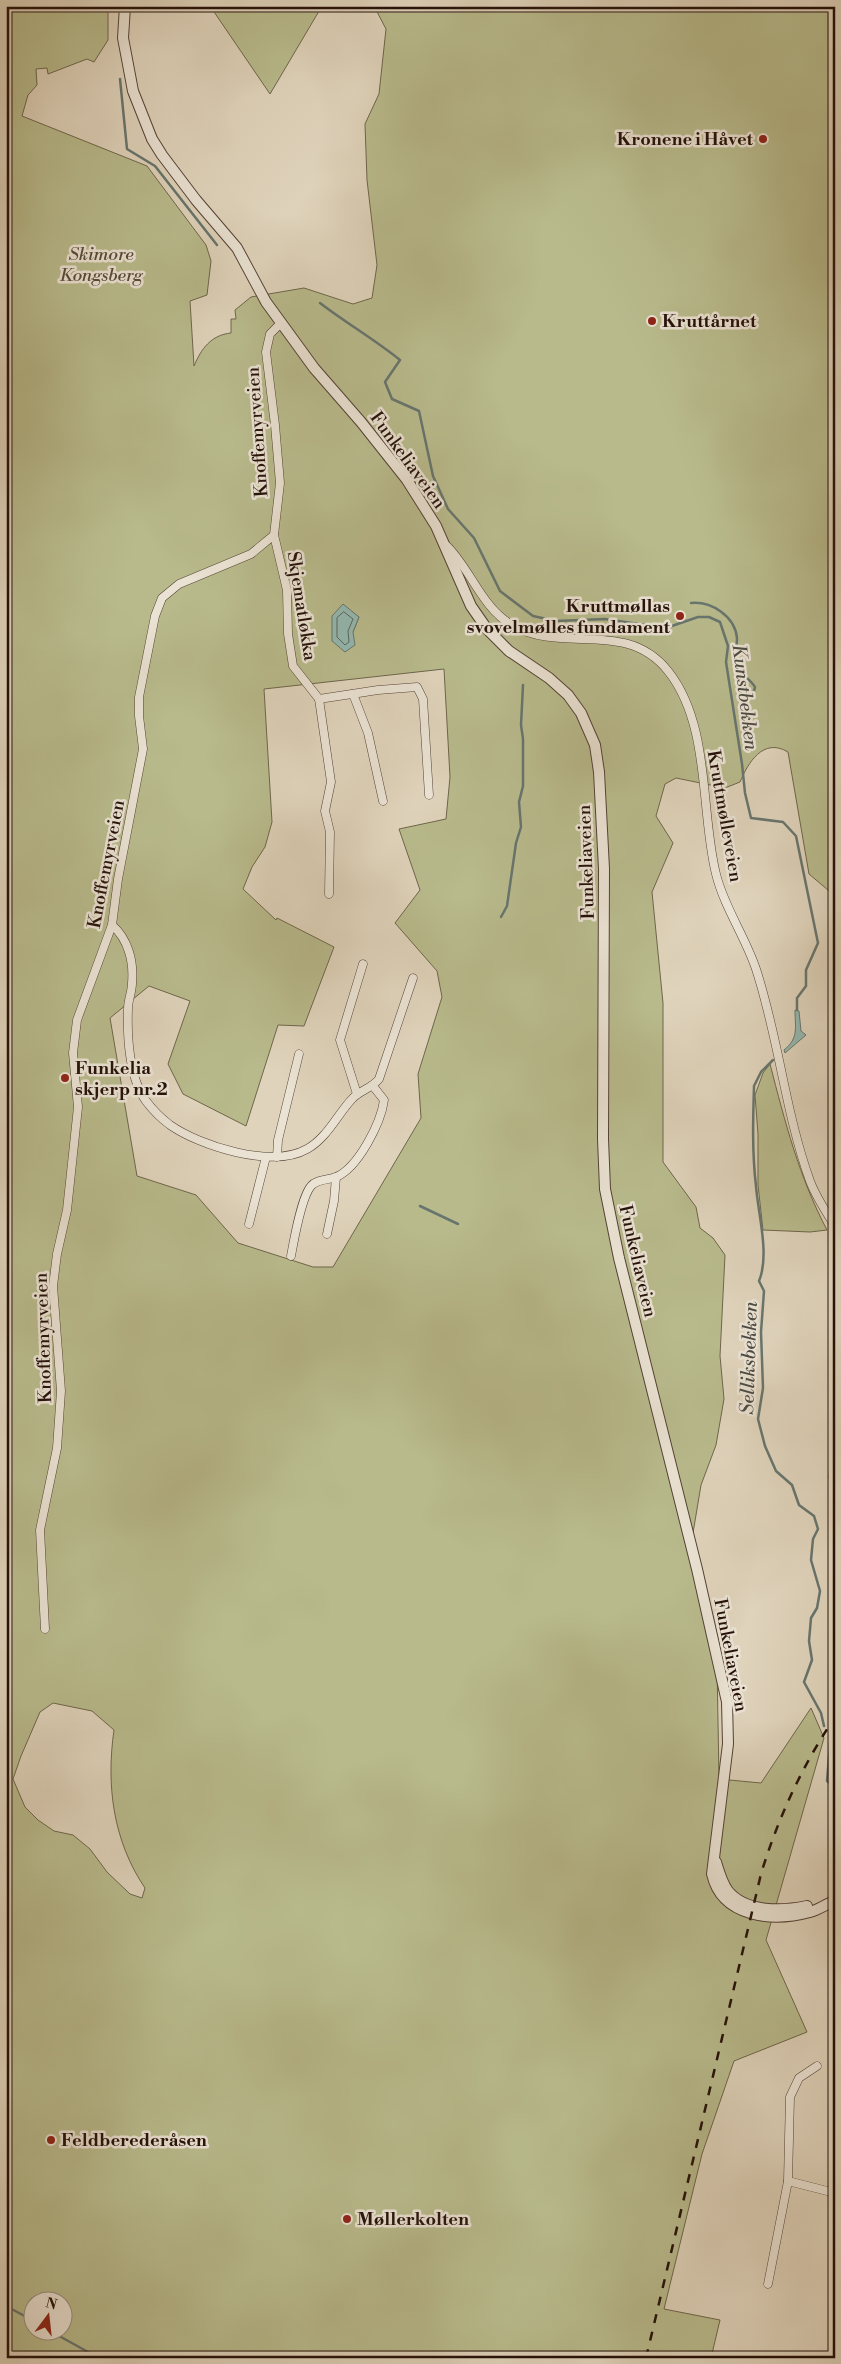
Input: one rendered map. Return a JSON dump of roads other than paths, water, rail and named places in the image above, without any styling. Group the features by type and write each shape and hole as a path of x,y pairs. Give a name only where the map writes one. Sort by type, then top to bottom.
{"street":[{"name":"Funkeliaveien","path":"124,6 123,38 128,73 138,108 152,140 190,192 237,248 280,323 314,368 361,422 407,480 446,545 469,600 487,630 509,651 549,678 568,695 581,712 595,745 599,772 604,869 603,1146 605,1189 617,1250 694,1560 727,1702 728,1744 715,1860 725,1887 742,1902 772,1909 831,1902"},
{"name":"Knoffemyrveien","path":"45,1629 40,1530 56,1448 61,1391 53,1286 56,1254 67,1210 78,1107 73,1053 77,1020 112,925 118,879 143,749 139,697 154,616 162,598 179,584 252,554 274,536 280,483 266,352 270,334 280,323"},
{"name":"Skjematløkka","path":"274,536 287,590 288,634 293,666 318,699"},
{"name":"Kruttmølleveien","path":"446,545 460,559 494,611 513,625 523,630 552,637 610,640 631,644 654,657 675,680 688,706 695,733 716,872 756,968 776,1043 784,1091 810,1182 835,1226"},
{"path":"329,894 330,832 325,811 331,782 318,699 417,687 423,699 429,795"},
{"path":"352,694 368,733 383,801"},
{"path":"112,925 122,934 130,952 132,983 128,1006 127,1033 133,1072 145,1100 170,1125 214,1147 266,1157 276,1157 306,1150 320,1140 357,1094 373,1086 379,1079 413,978"},
{"path":"357,1094 340,1040 363,964"},
{"path":"276,1157 278,1140 299,1054"},
{"path":"291,1256 302,1209 311,1187 320,1181 336,1177 349,1169 377,1122 384,1100 373,1086"},
{"path":"249,1224 266,1157"},
{"path":"327,1234 334,1201 336,1177"},
{"path":"833,1477 835,1460"},
{"path":"768,2284 788,2181 790,2097 799,2078 817,2066"},
{"path":"788,2181 835,2193"}],"water":[{"path":"343,604 359,617 353,632 355,645 345,652 332,641 332,616"},
{"path":"795,1010 799,1011 801,1031 806,1035 785,1053 784,1050 789,1046 794,1037"}],"waterway":[{"name":"Kunstbekken","path":"120,79 127,149 155,166 217,245"},
{"name":"Kunstbekken","path":"320,303 400,360 385,382 392,399 419,411 433,476 448,509 474,538 500,591 533,616 556,621 605,619 666,628 698,617 709,617 720,622 728,646 726,662 745,793 751,818 783,822 796,836 818,943 806,970 806,986 797,998 797,1010"},
{"path":"691,603 714,607 732,623 737,638 737,665 755,687 754,691 747,694"},
{"path":"501,917 507,906 516,843 521,827 519,802 523,786 523,739 521,725 523,685"},
{"name":"Selliksbekken","path":"773,1060 761,1072 754,1086 754,1161 763,1247 762,1271 759,1281 764,1291 761,1332 763,1388 758,1419 765,1446 776,1471 792,1485 799,1505 814,1516 818,1529 813,1539 811,1560 820,1591 817,1608 811,1618 809,1641 812,1660 804,1682 821,1713 824,1726"},
{"path":"420,1206 458,1224"},
{"name":"Selliksbekken","path":"830,1744 827,1781 835,1787"},
{"path":"6,2306 22,2315"},
{"path":"70,2342 88,2352 90,2358"}],"railway":[{"path":"646,2358 761,1874 775,1833 792,1793 812,1754 835,1717"}],"place":[{"name":"Kronene i Håvet","path":"763,139"},
{"name":"Kruttårnet","path":"652,321"},
{"name":"Kruttmøllas svovelmølles fundament","path":"680,616"},
{"name":"Funkelia skjerp nr.2","path":"65,1078"},
{"name":"Feldberederåsen","path":"51,2140"},
{"name":"Møllerkolten","path":"347,2219"}],"park label":[{"name":"Skimore Kongsberg","path":"101,264"}]}
